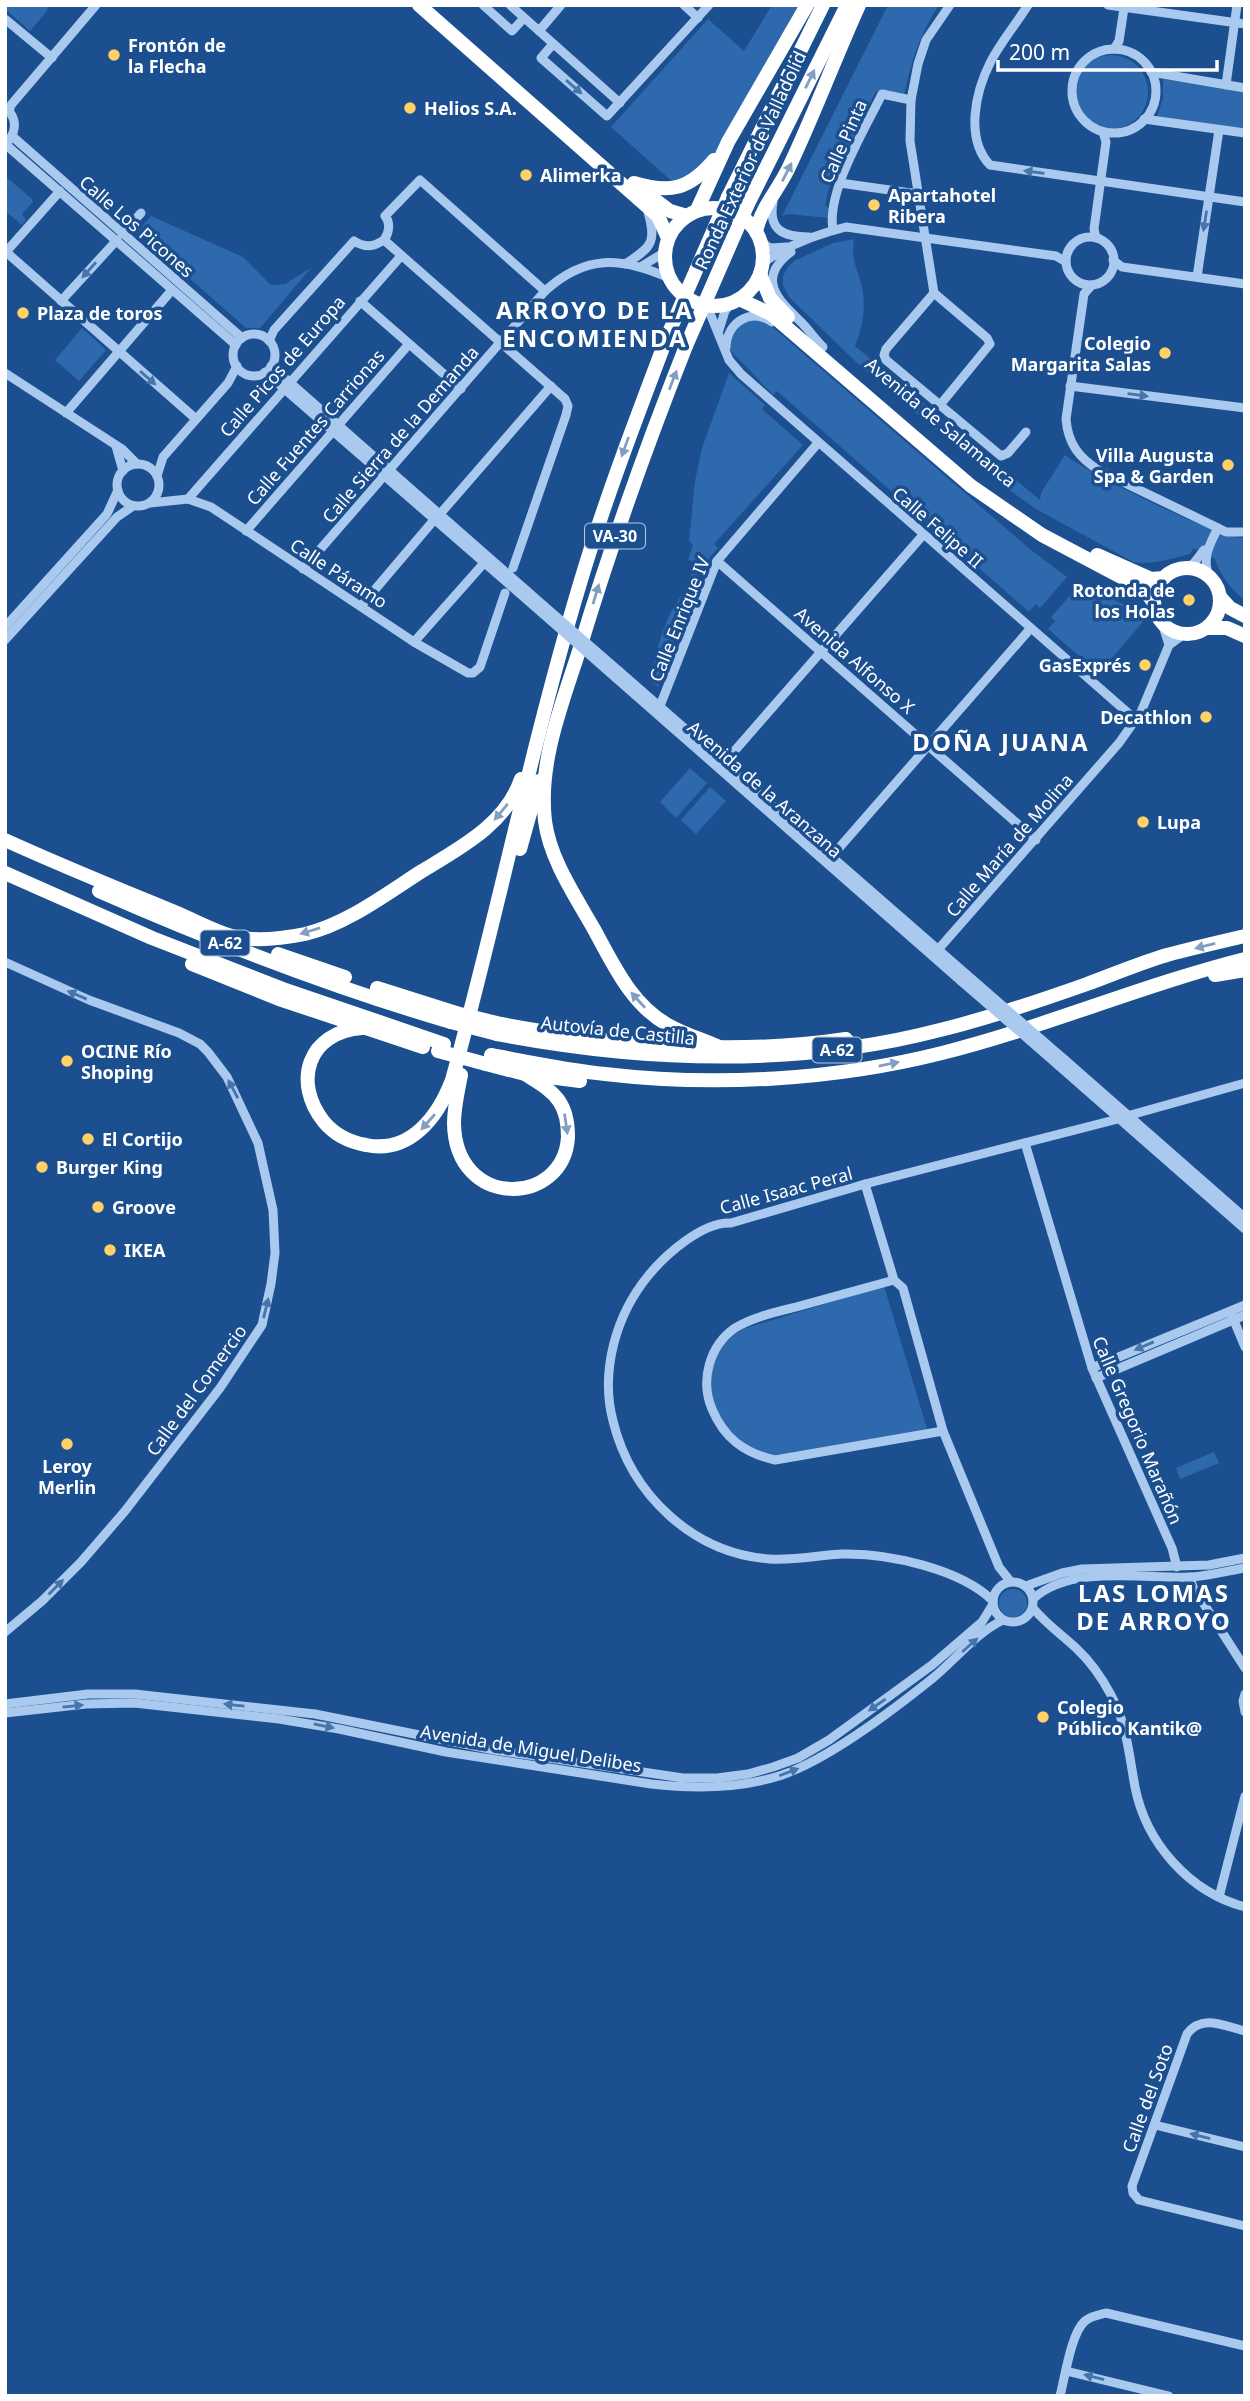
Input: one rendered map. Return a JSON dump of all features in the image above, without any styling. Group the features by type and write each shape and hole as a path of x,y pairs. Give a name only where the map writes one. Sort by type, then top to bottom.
{"highway":[{"path":"419,5 658,216 667,245"},
{"path":"431,5 634,183 670,211 692,213 710,208 724,209 737,213 748,221 758,237"},
{"path":"807,5 692,213 676,225 667,245 665,265 669,278 678,291 706,306 735,301 752,288 761,269 759,218 775,194 800,144 859,5"},
{"name":"Ronda Exterior de Valladolid","path":"546,704 606,501 667,337 728,197 823,5"},
{"name":"Ronda Exterior de Valladolid","path":"555,730 624,509 686,346 747,206 847,5"},
{"path":"634,183 653,189 685,186 707,169 729,142"},
{"name":"Avenida de Salamanca","path":"761,269 770,298 779,310 971,486 1042,535 1144,589 1154,603"},
{"name":"Avenida de Salamanca","path":"735,301 772,314 820,350 977,481 1013,507 1086,550 1151,579 1164,578"},
{"path":"1220,597 1218,614 1207,628 1200,632 1184,634 1174,632 1162,623 1154,603 1156,590 1164,578 1174,571 1186,568 1200,570 1209,577 1220,597 1230,608 1245,616"},
{"path":"1207,628 1227,628 1245,636"},
{"path":"239,939 275,939 326,926 356,911 474,838 496,819 518,788 546,704"},
{"path":"362,1028 338,1032 314,1052 308,1077 312,1099 324,1122 343,1138 370,1146 397,1144 418,1133 429,1121 438,1110 452,1080 546,704"},
{"path":"555,730 546,772 545,818 552,846 567,880 621,979 634,995 666,1024 717,1046"},
{"path":"525,1074 557,1098 566,1118 568,1141 558,1164 547,1176 527,1187 503,1189 476,1178 462,1159 454,1124 456,1098 521,846 555,730"},
{"path":"5,840 239,939 454,1017"},
{"name":"Autovía de Castilla","path":"5,848 163,919 295,970 454,1017 576,1048 675,1057 736,1058 821,1052 883,1042 976,1020 1166,956 1245,936"},
{"path":"5,873 29,890 158,950 279,999 362,1028 441,1048"},
{"name":"A-62","path":"5,873 152,938 441,1048 489,1060 674,1080 829,1074 927,1056 999,1038 1193,972 1245,959"},
{"path":"499,1029 641,1045 703,1048 807,1043 886,1033 947,1020 1030,998 1166,956"},
{"path":"1100,1003 1202,977 1245,970"},
{"path":"489,1060 525,1074 594,1082 703,1087 773,1078"}],"street":[{"path":"484,5 512,31 524,18"},
{"path":"510,5 620,103"},
{"path":"539,31 561,5"},
{"path":"684,5 698,18"},
{"path":"554,44 541,58 607,116 709,5"},
{"path":"940,405 990,344 987,338 933,293 910,141 911,100 918,64 926,40 950,5"},
{"path":"1027,5 990,62 976,104 976,131 981,155 990,166 1245,202"},
{"path":"1108,5 1245,24"},
{"path":"1226,85 1237,5"},
{"path":"1118,46 1124,8"},
{"path":"5,144 12,136 15,126 8,108 94,9"},
{"path":"5,19 52,58"},
{"path":"1118,46 1138,56 1152,72 1155,85 1149,117 1136,127 1107,135 1083,120 1075,107 1073,78 1080,65 1091,55 1118,46"},
{"path":"1152,72 1245,88"},
{"name":"Calle Pinta","path":"833,230 832,214 840,183 882,94 911,100"},
{"path":"1149,117 1245,134"},
{"path":"1197,277 1219,130"},
{"path":"1093,235 1107,135"},
{"name":"Calle Los Picones","path":"12,136 172,290 239,342"},
{"name":"Calle Los Picones","path":"5,144 119,237 239,342"},
{"path":"266,339 354,241 366,247 384,240 389,228 385,216 419,180 545,291"},
{"path":"840,183 918,194"},
{"path":"60,191 6,252 196,419"},
{"path":"775,194 771,214 775,227 785,235 810,239"},
{"path":"625,264 649,248 652,241 652,229 645,204"},
{"path":"61,301 141,213"},
{"path":"761,269 792,247 846,227 1067,257"},
{"path":"1085,288 1068,272 1067,257 1078,241 1093,235"},
{"path":"1085,288 1106,279 1113,260 1106,244 1093,235"},
{"path":"758,237 770,248 792,247"},
{"path":"810,239 778,263 773,274 774,287 777,298 820,350"},
{"path":"384,240 551,386 565,399 568,406 513,568"},
{"path":"642,266 667,245"},
{"name":"Calle Picos de Europa","path":"183,499 401,256"},
{"path":"1113,260 1122,267"},
{"name":"Calle Sierra de la Demanda","path":"303,569 545,291 567,272 597,263 625,264 642,266 669,278"},
{"path":"1111,271 1122,267 1245,284"},
{"path":"1085,288 1066,419 1067,432 1075,451 1086,463 1203,521 1215,533 1245,532"},
{"path":"66,413 172,290"},
{"path":"933,293 886,348 886,360 1001,456 1008,453 1026,432"},
{"path":"360,301 461,389"},
{"path":"718,332 724,311 735,301"},
{"name":"Calle Felipe II","path":"706,306 726,353 741,374 1136,720"},
{"name":"Avenida de Salamanca","path":"726,353 726,340 731,328 744,317 753,316 766,318 820,350"},
{"path":"253,334 266,339 274,354 268,369 257,375 240,370 233,356 239,342 253,334"},
{"name":"Calle Fuentes Carrionas","path":"246,531 409,344"},
{"name":"Avenida de la Aranzana","path":"268,369 1062,1063 1245,1229"},
{"path":"150,503 157,494 163,457 240,370"},
{"path":"5,373 115,444 158,480"},
{"path":"361,607 551,386"},
{"path":"1070,386 1245,408"},
{"name":"Calle Enrique IV","path":"658,712 717,561 818,443"},
{"path":"115,444 123,471"},
{"path":"5,627 107,514 123,471 129,466 141,465 163,457"},
{"name":"Calle Páramo","path":"158,480 165,491 211,507 462,672 473,673 480,667 505,593"},
{"path":"118,490 121,497 133,506"},
{"path":"5,640 117,517 133,506 183,499"},
{"name":"Avenida de la Aranzana","path":"437,517 484,563 542,609"},
{"path":"1186,568 1201,556 1215,533"},
{"path":"1209,577 1205,564 1215,533"},
{"path":"724,763 923,535"},
{"name":"Avenida Alfonso X","path":"717,561 1036,840"},
{"path":"414,642 484,563"},
{"path":"1162,623 1169,645 1184,634"},
{"path":"832,856 1031,629"},
{"name":"Calle María de Molina","path":"935,953 1119,743 1145,703 1169,645"},
{"name":"Avenida de la Aranzana","path":"658,712 724,763 832,856 935,953"},
{"name":"Calle del Comercio","path":"5,962 89,1000 179,1033 200,1044 208,1052 227,1077 258,1143 273,1210 275,1253 270,1293 262,1325 218,1391 149,1482 99,1542 42,1601 5,1632"},
{"name":"Calle Isaac Peral","path":"993,1602 981,1589 932,1569 871,1556 768,1559 747,1556 723,1548 679,1525 657,1505 636,1478 616,1435 610,1412 609,1391 614,1341 624,1314 634,1296 662,1260 687,1240 724,1222 731,1223 865,1184 1245,1083"},
{"name":"Avenida de la Aranzana","path":"1122,1117 1245,1219"},
{"name":"Calle Gregorio Marañón","path":"1025,1143 1094,1373 1172,1548 1177,1567"},
{"path":"865,1184 894,1280 903,1288 943,1431 999,1567 1011,1582 1026,1586 1062,1573 1099,1567 1177,1567 1209,1565 1245,1558"},
{"path":"894,1280 764,1316 736,1328 719,1345 708,1369 706,1393 723,1430 733,1442 758,1456 775,1460 943,1431"},
{"path":"1094,1373 1231,1316 1245,1305"},
{"path":"1231,1316 1245,1315"},
{"path":"1231,1316 1245,1347"},
{"path":"999,1567 999,1588 993,1602 998,1616 1016,1623 1027,1618 1045,1623"},
{"path":"1027,1618 1033,1604 1045,1590 1082,1578 1190,1577 1245,1568"},
{"path":"1190,1577 1193,1587 1245,1669"},
{"path":"999,1588 1011,1582"},
{"path":"1026,1586 1045,1623 1079,1650 1096,1670 1111,1695 1125,1731 1140,1806 1156,1841 1185,1874 1219,1897 1245,1907"},
{"name":"Calle Isaac Peral","path":"981,1589 999,1588"},
{"name":"Avenida de Miguel Delibes","path":"5,1704 88,1694 135,1694 315,1714 461,1745 683,1778 717,1778 748,1774 810,1752 932,1665 982,1622 993,1602"},
{"name":"Avenida de Miguel Delibes","path":"5,1713 86,1704 134,1703 311,1724 446,1752 651,1784 716,1787 747,1784 778,1776 813,1762 918,1690 988,1629 1003,1620"},
{"path":"1245,1694 1242,1701 1245,1712"},
{"path":"1219,1897 1245,1796"},
{"name":"Calle del Soto","path":"1245,2031 1204,2021 1193,2026 1187,2034 1132,2186 1133,2193 1139,2200 1245,2226"},
{"path":"1155,2124 1245,2147"},
{"path":"1060,2396 1076,2332 1083,2322 1094,2316 1106,2313 1245,2346"},
{"path":"1066,2371 1170,2396"}],"shaded area":[{"path":"5,5 49,5 30,31 5,9"},
{"path":"772,5 804,5 726,140 706,167 676,185 611,127 708,19 744,51"},
{"path":"888,5 939,5 917,48 904,95 876,91 829,188 825,205 829,209 828,218 789,214 782,216"},
{"path":"1118,55 1138,65 1146,78 1146,106 1138,119 1125,127 1104,129 1084,119 1076,106 1074,85 1084,65 1097,57"},
{"path":"1163,79 1245,91 1245,129 1157,117 1163,98"},
{"path":"5,176 33,202 22,214 26,220 22,225 5,211"},
{"path":"151,216 243,257 271,285 285,284 311,268 260,328 246,328 137,232"},
{"path":"854,239 854,259 864,302 862,324 855,346 1040,500 1041,493 1065,455 1125,489 1183,517 1231,536 1245,538 1245,600 1227,582 1215,559 1193,548 1190,554 1169,560 1133,562 1036,509 991,477 855,361 789,297 783,285 783,276 794,261 833,243"},
{"path":"757,319 768,323 1031,550 1067,577 1040,608 1036,604 1029,612 777,391 773,395 728,348 736,328"},
{"path":"82,328 106,350 79,381 55,360"},
{"path":"729,373 765,405 762,409 803,445 714,544 718,548 710,557 707,566 701,565 658,687 649,680 666,624 691,576 692,561 688,560 693,545 689,541 695,481 702,448"},
{"path":"1080,584 1148,616 1099,673 1048,629 1055,621 1051,617"},
{"path":"690,768 707,783 676,818 660,802"},
{"path":"710,787 726,801 696,834 681,820"},
{"path":"884,1286 929,1435 776,1457 752,1451 725,1426 716,1412 710,1382 712,1367 729,1340 743,1329"},
{"path":"1214,1452 1219,1463 1180,1479 1176,1468"},
{"path":"1013,1589 1023,1593 1027,1603 1023,1613 1013,1617 1003,1613 999,1603 1003,1593"}],"place":[{"name":"Frontón de la Flecha","path":"114,55"},
{"name":"Helios S.A.","path":"410,108"},
{"name":"Alimerka","path":"526,175"},
{"name":"Apartahotel Ribera","path":"874,205"},
{"name":"Plaza de toros","path":"23,313"},
{"name":"Colegio Margarita Salas","path":"1165,353"},
{"name":"Villa Augusta Spa & Garden","path":"1228,465"},
{"name":"Rotonda de los Holas","path":"1189,600"},
{"name":"GasExprés","path":"1145,665"},
{"name":"Decathlon","path":"1206,717"},
{"name":"Lupa","path":"1143,822"},
{"name":"OCINE Río Shoping","path":"67,1061"},
{"name":"El Cortijo","path":"88,1139"},
{"name":"Burger King","path":"42,1167"},
{"name":"Groove","path":"98,1207"},
{"name":"IKEA","path":"110,1250"},
{"name":"Leroy Merlin","path":"67,1444"},
{"name":"Colegio Público Kantik@","path":"1043,1717"}],"district":[{"name":"ARROYO DE LA ENCOMIENDA","path":"595,323"},
{"name":"DOÑA JUANA","path":"1001,741"},
{"name":"LAS LOMAS DE ARROYO","path":"1154,1606"}]}
